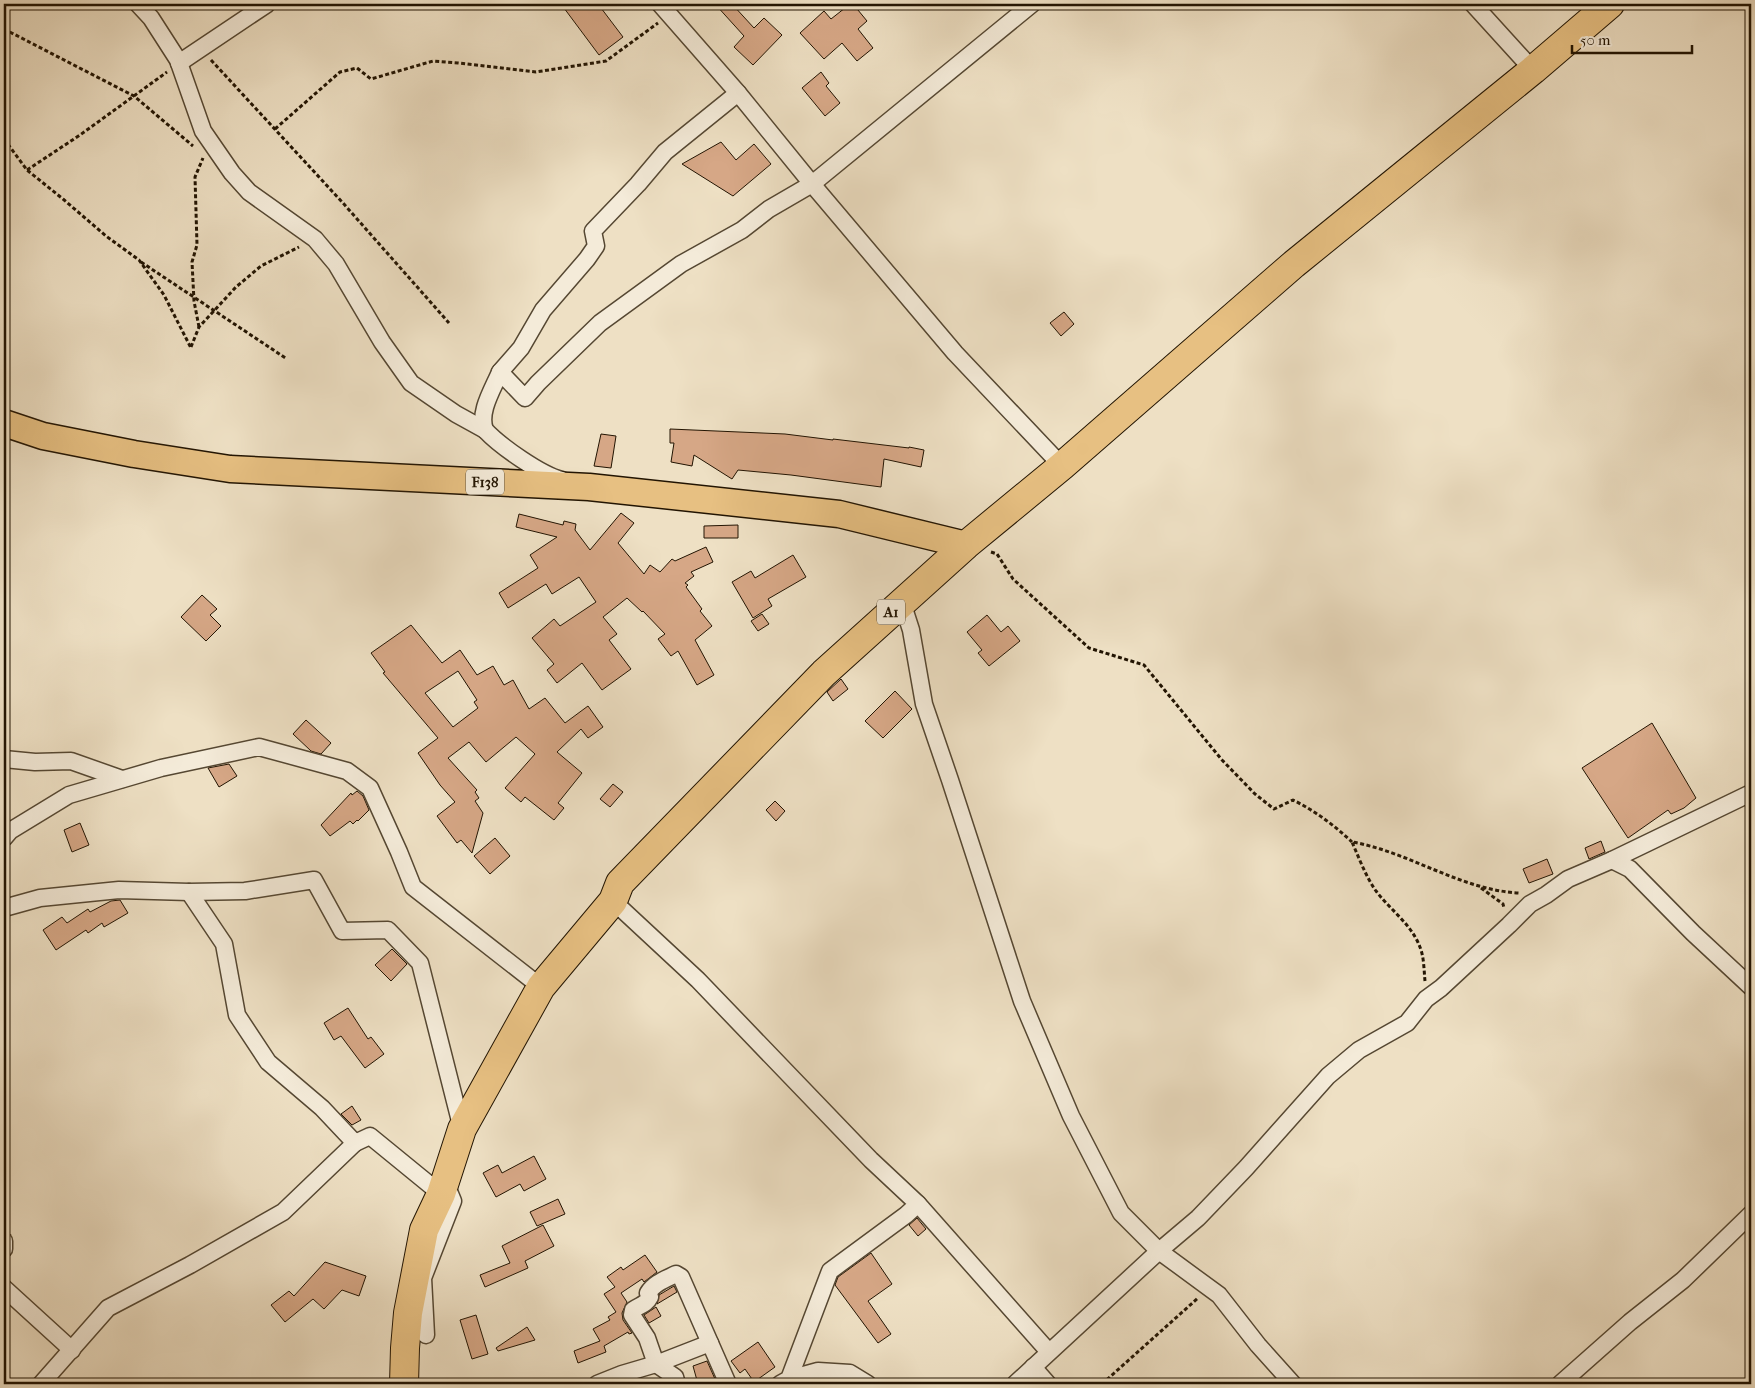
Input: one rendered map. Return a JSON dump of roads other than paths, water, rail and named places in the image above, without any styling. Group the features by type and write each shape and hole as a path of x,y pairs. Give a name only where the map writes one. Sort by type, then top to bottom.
{"highway":[{"name":"A1","path":"404,1384 408,1313 424,1230 441,1194 462,1129 541,987 613,901 620,883 824,673 966,545 1062,466 1294,264 1533,70 1610,4"}],"main road":[{"name":"F138","path":"4,423 43,436 106,449 230,469 589,487 839,514 966,545"}],"street":[{"path":"138,4 151,18 179,63 203,131 207,148 249,192 315,239 336,264 382,342 411,383 456,414 484,430 522,459 553,478 589,487"},
{"path":"179,63 267,4"},
{"path":"500,372 525,398 600,323 681,264 742,230 769,209 812,184 1032,4"},
{"path":"1473,4 1533,70"},
{"path":"665,9 738,93 955,353 1062,466"},
{"path":"484,430 482,423 483,415 500,372 521,348 542,310 588,259 596,246 593,230 638,184 665,152 738,93"},
{"path":"902,602 911,630 924,704 1022,1001 1071,1116 1121,1213 1159,1251 1219,1295 1258,1345 1293,1384"},
{"path":"4,838 10,831 69,795 162,768 259,747 347,770 370,788 413,887 541,987"},
{"path":"4,759 35,762 71,761 122,779"},
{"path":"1015,1384 1159,1251 1198,1218 1246,1168 1328,1076 1359,1050 1407,1023 1426,999 1441,988 1509,926 1530,904 1568,879 1612,860 1751,793"},
{"path":"1612,860 1630,870 1751,987"},
{"path":"4,908 40,898 119,890 245,891 314,880 342,931 388,930 420,963 462,1129"},
{"path":"189,892 224,944 238,1016 268,1062 322,1108 355,1143"},
{"path":"613,901 698,980 871,1160 918,1204 1049,1352"},
{"path":"42,1384 108,1308 190,1265 283,1212 355,1143 370,1136 441,1194 444,1179 452,1201 423,1278 426,1335"},
{"path":"784,1381 830,1271 918,1204"},
{"path":"1560,1384 1630,1322 1683,1280 1751,1214"},
{"path":"4,1242 4,1249"},
{"path":"677,1384 676,1377 656,1364 647,1338 632,1315 633,1310 648,1301 650,1289 667,1277 676,1274 681,1277 728,1384"},
{"path":"4,1288 72,1350"},
{"path":"597,1384 710,1344"},
{"path":"1033,1367 1048,1384"},
{"path":"784,1381 818,1371 850,1373 868,1384"}]}
